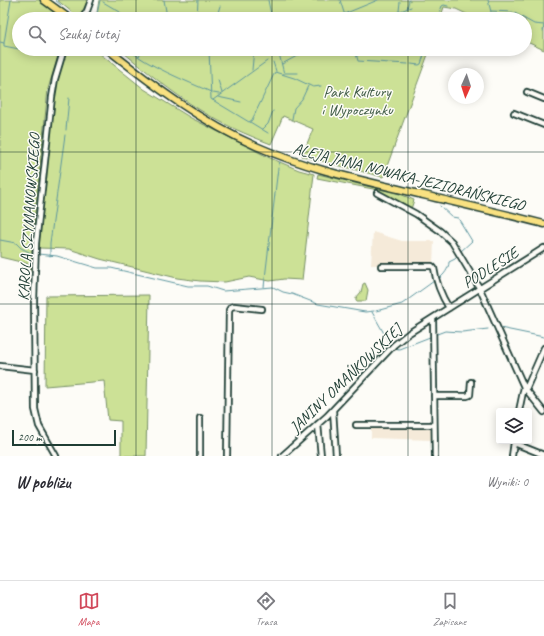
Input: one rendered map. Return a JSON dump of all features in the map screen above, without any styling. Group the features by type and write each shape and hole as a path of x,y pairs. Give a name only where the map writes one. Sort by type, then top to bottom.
{"main road":[{"path":"44,0 60,12"},
{"path":"50,0 64,12"},
{"name":"ALEJA JANA NOWAKA-JEZIORAŃSKIEGO","path":"116,56 160,91 194,114 233,135 273,153 340,175 544,224"}],"street":[{"path":"86,12 91,0"},
{"name":"KAROLA SZYMANOWSKIEGO","path":"56,456 41,431 37,420 35,401 34,300 36,243 52,97 55,79 62,56"},
{"path":"527,92 544,99"},
{"path":"514,113 544,125"},
{"path":"377,193 416,214 452,242 480,289 525,388 544,412"},
{"name":"PODLESIE","path":"449,308 544,248"},
{"path":"381,266 432,266 434,268 436,281 449,308"},
{"path":"227,456 229,310 234,306 262,309"},
{"name":"JANINY OMAŃKOWSKIEJ","path":"282,456 333,410 394,345 409,333 449,308"},
{"path":"433,318 434,456"},
{"path":"519,408 525,388 544,348"},
{"path":"0,366 35,370"},
{"path":"434,396 470,395 471,382"},
{"path":"333,410 336,456"},
{"path":"200,418 200,456"},
{"path":"318,424 321,456"},
{"path":"356,425 434,425"},
{"path":"512,456 514,444"},
{"path":"519,444 544,455"}],"shaded area":[{"path":"373,232 402,241 434,241 433,265 371,265"},
{"path":"371,425 432,426 432,440 371,438"}],"green space":[{"path":"0,0 39,0 54,12 12,12 12,56 58,56 48,89 32,243 32,273 29,264 0,257"},
{"path":"57,0 88,0 82,12 72,12"},
{"path":"99,0 544,0 544,50 532,44 532,12 462,12 456,9 444,7 442,12 97,12"},
{"path":"64,56 103,56 144,89 191,118 270,158 299,170 314,174 302,280 284,279 270,281 249,277 225,282 200,281 177,278 100,259 69,249 39,248 50,123"},
{"name":"Park Kultury i Wypoczynku","path":"128,56 427,56 383,177 302,156 313,129 283,116 271,144 235,129 208,115 158,81"},
{"path":"318,174 400,194 414,200 411,209 373,189 317,178"},
{"path":"365,283 368,290 366,301 356,301 363,284"},
{"path":"149,295 146,456 121,456 121,421 108,420 104,381 45,386 46,296"}],"waterway":[{"path":"4,43 11,0"},
{"path":"55,0 61,5"},
{"path":"97,12 100,0"},
{"path":"164,0 166,12"},
{"path":"197,12 198,0"},
{"path":"268,0 271,12"},
{"path":"340,0 344,12"},
{"path":"349,12 378,0"},
{"path":"407,9 409,0"},
{"path":"488,0 491,12"},
{"path":"103,2 120,12"},
{"path":"399,11 400,2"},
{"path":"218,12 220,6"},
{"path":"440,12 442,6 448,6"},
{"path":"398,12 411,7"},
{"path":"491,11 513,12"},
{"path":"532,23 544,25"},
{"path":"543,31 544,26"},
{"path":"0,42 4,43 4,46 12,48"},
{"path":"138,56 156,67 211,92"},
{"path":"209,56 211,99 249,122 252,120 275,72 294,78 313,87 321,86"},
{"path":"252,70 253,56"},
{"path":"280,56 284,74"},
{"path":"282,64 297,56"},
{"path":"357,56 358,61 408,64"},
{"path":"411,64 421,64 424,56"},
{"path":"213,100 267,61"},
{"path":"273,62 276,71"},
{"path":"285,73 298,73"},
{"path":"218,80 222,93"},
{"path":"292,119 294,108 302,99 308,86"},
{"path":"213,93 219,94"},
{"path":"218,97 241,102"},
{"path":"66,130 69,98"},
{"path":"263,129 268,124 273,111"},
{"path":"250,122 268,133"},
{"path":"50,256 50,243 65,135"},
{"path":"264,287 278,168"},
{"path":"440,206 452,217 458,218 472,241 460,252"},
{"path":"0,240 16,243 21,248 31,253"},
{"path":"38,254 57,256 97,268 111,268 188,286 207,286 223,291 273,287 318,304 365,312 374,311"},
{"path":"438,279 446,272 449,262 457,257"},
{"path":"376,311 402,304 434,281"},
{"path":"372,312 390,344"},
{"path":"500,328 544,337"},
{"path":"437,334 445,331 462,332 488,329"},
{"path":"394,348 399,349 430,337"}]}
